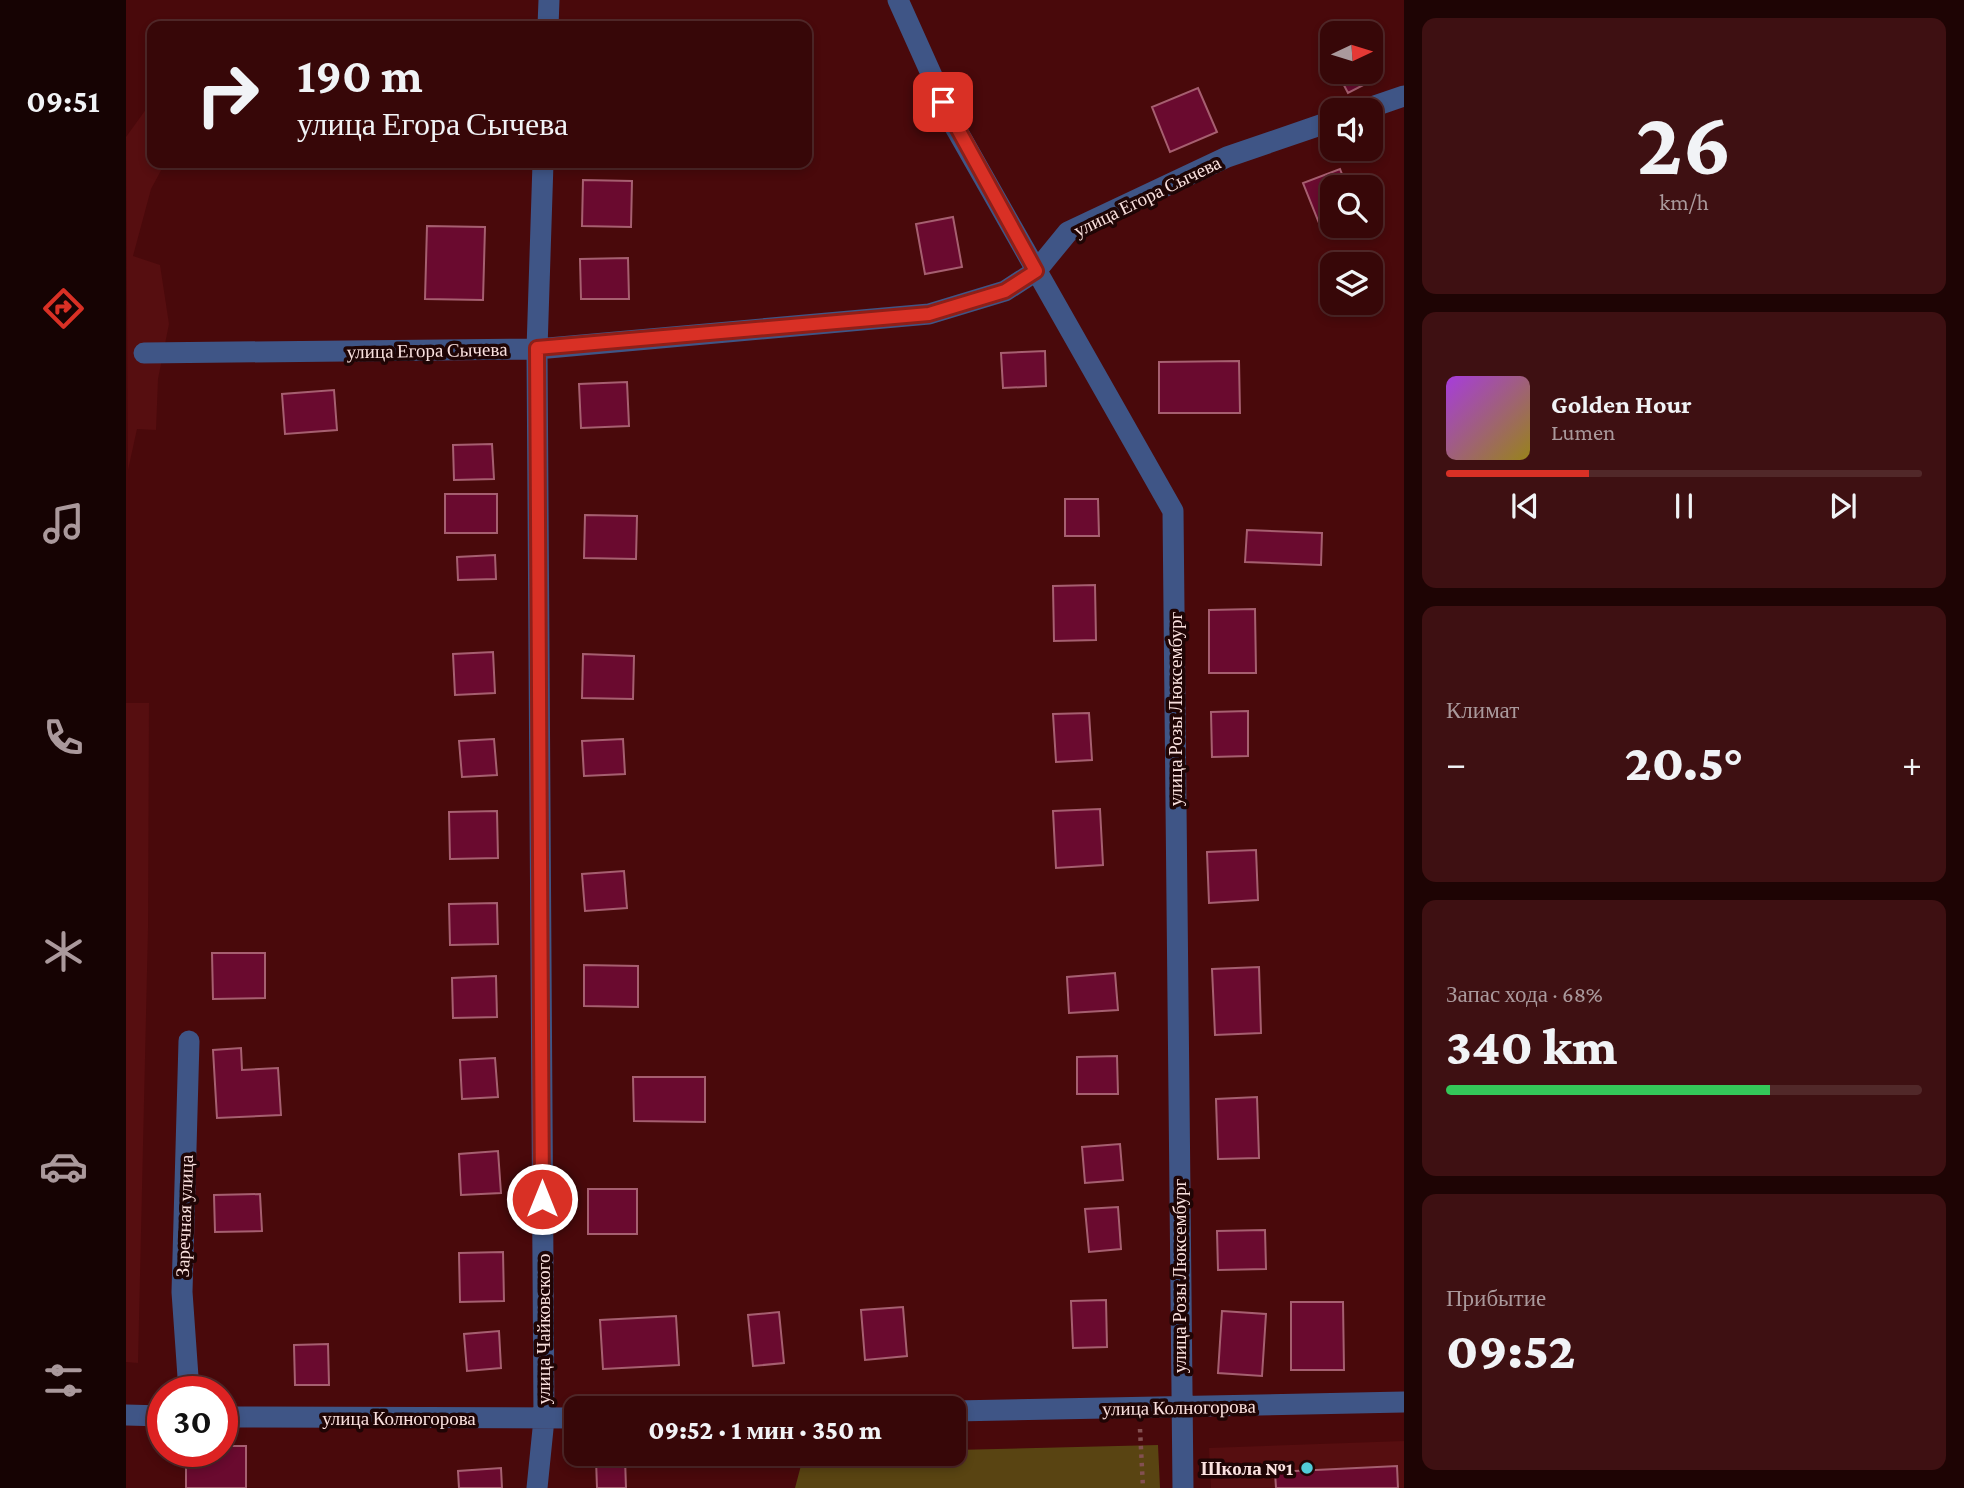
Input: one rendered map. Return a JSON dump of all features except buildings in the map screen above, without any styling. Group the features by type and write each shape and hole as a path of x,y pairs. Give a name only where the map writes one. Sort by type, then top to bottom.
{"street":[{"path":"548,21 549,0"},
{"name":"улица Розы Люксембург","path":"898,0 955,127 1173,511 1180,1407 1183,1488"},
{"path":"1383,103 1404,96"},
{"name":"улица Егора Сычева","path":"144,353 537,348 929,314 1005,291 1036,271 1068,232 1227,157 1320,125"},
{"name":"улица Чайковского","path":"537,1488 544,1419 537,348 543,168"},
{"name":"Заречная улица","path":"188,1376 182,1292 189,1041"},
{"name":"улица Колногорова","path":"966,1411 1404,1402"},
{"path":"126,1415 147,1416"},
{"name":"улица Колногорова","path":"238,1417 564,1418"}],"path":[{"path":"1139,1407 1143,1488"}],"shaded area":[{"path":"147,108 147,168 162,168 151,189 133,256 160,265 169,324 158,379 156,430 137,429 128,470 126,137"},
{"path":"126,703 149,703 148,928 138,1363 126,1362"},
{"name":"Школа №1","path":"1404,1441 1404,1488 1211,1488 1209,1448"},
{"path":"1158,1445 1160,1488 795,1488 801,1466 966,1466 966,1450"}],"place":[{"name":"Школа №1","path":"1307,1468"}],"route":[{"path":"542,1199 537,348 929,314 1005,291 1036,271 943,102"}]}
